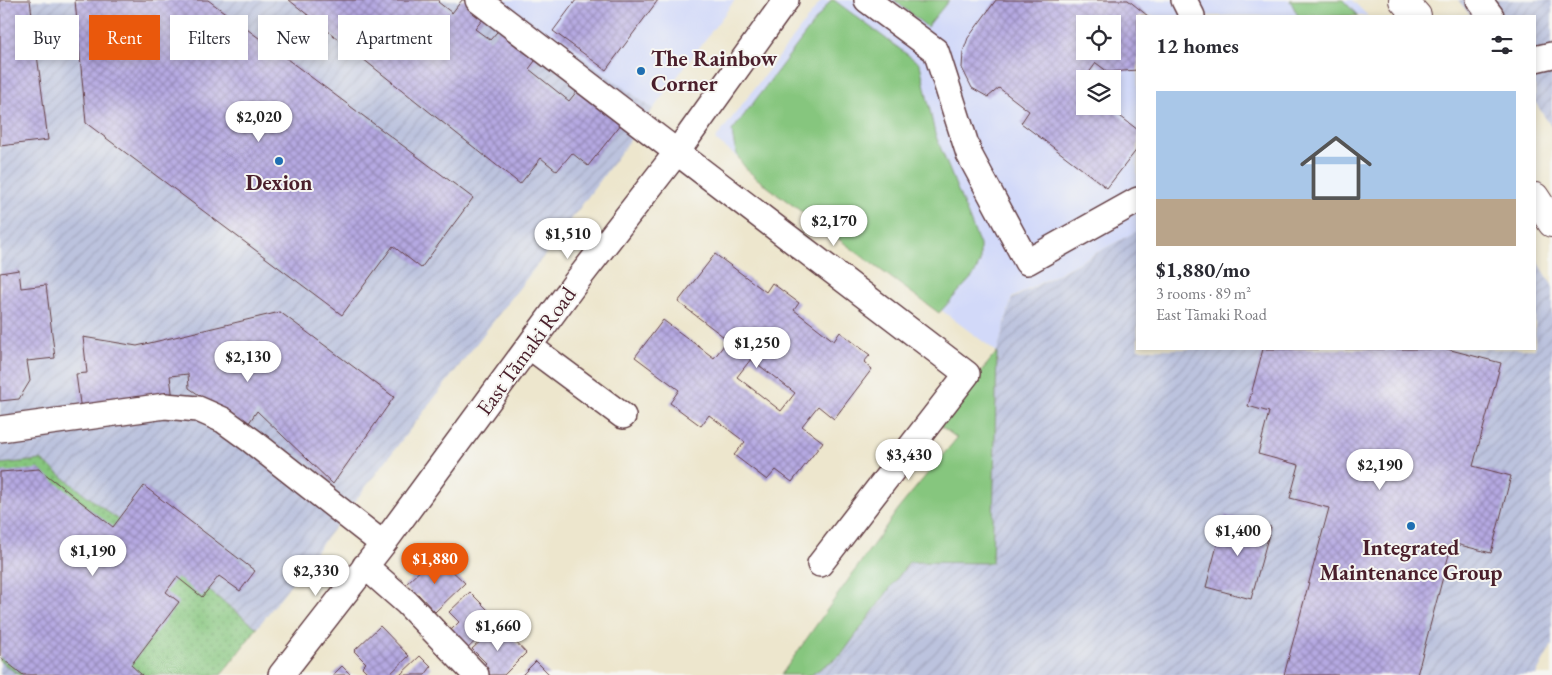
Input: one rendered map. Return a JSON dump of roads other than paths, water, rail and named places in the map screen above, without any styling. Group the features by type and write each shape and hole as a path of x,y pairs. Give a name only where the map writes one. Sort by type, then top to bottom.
{"main road":[{"path":"1403,0 1416,15"},
{"path":"1536,199 1552,223"}],"street":[{"path":"478,0 967,374 820,564"},
{"name":"East Tāmaki Road","path":"281,675 383,544 576,282 677,152 786,0"},
{"path":"867,0 936,51 968,154 1027,262 1136,201"},
{"path":"1184,0 1192,15"},
{"path":"1479,0 1490,15"},
{"path":"1536,59 1552,55"},
{"path":"529,346 623,416"},
{"path":"0,429 166,406 198,409 223,420 252,441 383,544"},
{"path":"365,566 407,603 476,675"}],"place":[{"name":"The Rainbow Corner","path":"641,71"},
{"name":"Dexion","path":"279,161"},
{"name":"Integrated Maintenance Group","path":"1411,526"}]}
